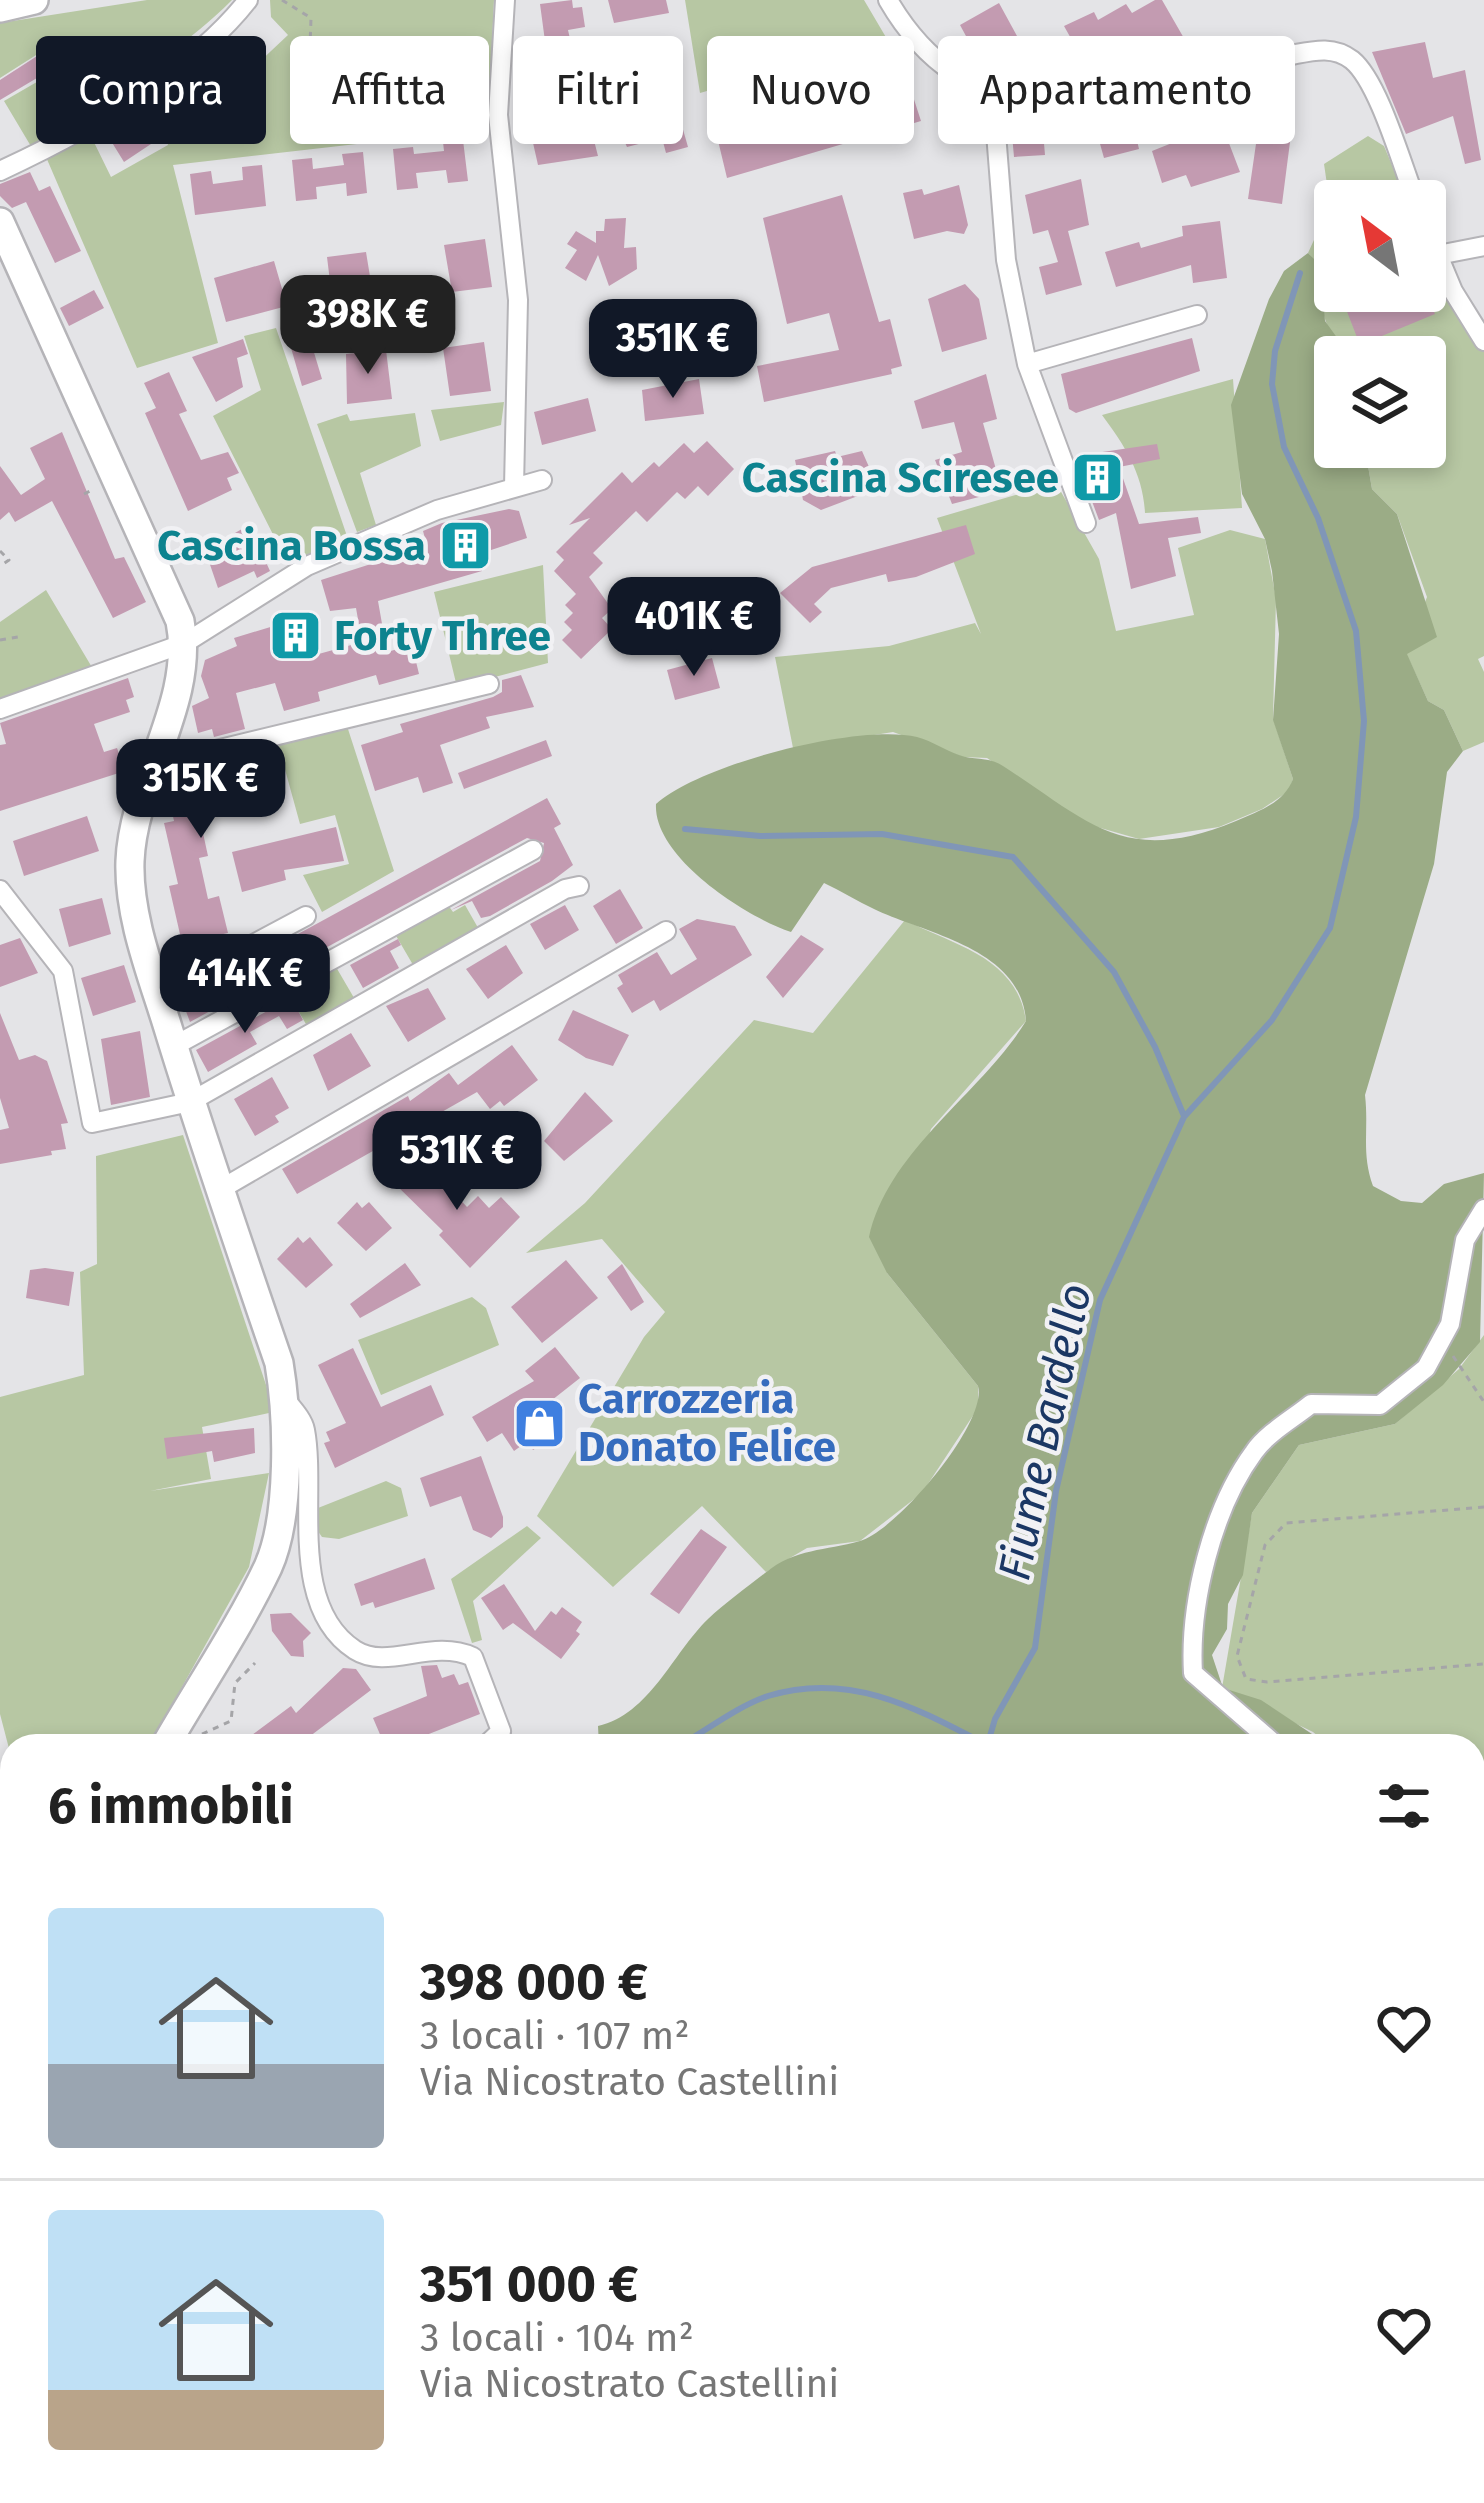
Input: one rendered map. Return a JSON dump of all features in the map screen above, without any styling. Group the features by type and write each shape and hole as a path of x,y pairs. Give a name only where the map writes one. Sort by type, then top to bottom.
{"street":[{"path":"0,171 152,85 194,56 248,0"},
{"path":"505,0 498,115 518,300 514,487"},
{"path":"888,0 929,57 938,62"},
{"path":"1295,55 1329,50 1364,73 1407,180"},
{"path":"997,144 1006,260 1027,364 1086,523"},
{"path":"0,223 169,590 184,644 178,681 150,766 130,864 133,899 190,1102 279,1363 285,1399 279,1528 269,1564 183,1734"},
{"path":"1446,253 1484,246"},
{"path":"1446,270 1484,341"},
{"path":"1027,364 1197,315"},
{"path":"0,709 184,644 307,566 437,510 542,480"},
{"path":"150,766 489,683"},
{"path":"174,1046 533,850"},
{"path":"0,890 63,971 92,1123 190,1102 579,886"},
{"path":"158,995 306,916"},
{"path":"221,1189 666,931"},
{"path":"1263,1734 1193,1673 1190,1628 1219,1520 1255,1449 1311,1404 1380,1405 1426,1368 1442,1340 1462,1281 1466,1240 1484,1209"},
{"path":"285,1399 305,1426 306,1543 332,1624 356,1651 370,1656 434,1647 473,1657 501,1731 498,1734"}],"path":[{"path":"283,0 311,18 309,77 321,104 336,116 403,110 498,115"},
{"path":"0,551 8,560 0,566"},
{"path":"0,640 18,637"},
{"path":"1442,1340 1484,1402"},
{"path":"1484,1508 1286,1523 1265,1545 1237,1656 1246,1679 1268,1682 1484,1664"},
{"path":"200,1734 231,1721 235,1683 255,1663"}],"green space":[{"path":"147,0 232,0 190,36 36,36 36,55 0,78 0,23"},
{"path":"270,0 494,0 489,108 489,36 290,36 290,144 357,144 173,165 218,343 137,368 46,157 68,144 95,144 111,177 168,144 266,144 266,56 288,35 271,17"},
{"path":"685,0 864,0 885,36 707,36 707,91 700,93"},
{"path":"36,82 39,144 32,148 4,101"},
{"path":"1368,136 1384,146 1398,180 1326,180 1324,164"},
{"path":"1308,253 1314,259 1314,312 1324,312 1336,336 1314,336 1314,468 1368,468 1372,489 1397,514 1437,637 1407,654 1428,701 1444,710 1463,751 1447,772 1434,864 1365,1095 1369,1174 1373,1186 1401,1201 1422,1203 1444,1184 1484,1173 1480,1342 1443,1385 1395,1424 1299,1445 1252,1513 1243,1575 1228,1604 1227,1629 1212,1655 1223,1688 1261,1700 1312,1734 598,1734 598,1726 632,1709 695,1633 765,1573 788,1559 876,1533 916,1497 955,1449 977,1403 978,1386 887,1273 869,1237 879,1206 915,1149 1026,1021 1020,996 989,960 824,883 791,932 750,913 686,864 659,824 656,804 707,775 781,750 891,734 917,737 959,755 997,763 1086,821 1136,839 1197,834 1277,800 1293,779 1273,720 1279,634 1272,571 1265,539 1242,494 1231,405 1269,299 1284,271"},
{"path":"1446,294 1484,351 1484,656 1478,659 1484,672 1484,742 1463,751 1444,710 1428,701 1406,653 1427,597 1397,514 1372,489 1368,468 1446,468 1446,336 1332,336 1323,312 1446,312"},
{"path":"276,328 348,539 288,564 213,416 261,390 244,336"},
{"path":"1233,379 1242,508 1145,513 1131,461 1102,415"},
{"path":"504,402 501,425 440,441 431,410"},
{"path":"415,413 421,446 360,473 376,525 357,532 317,424 347,414 350,421"},
{"path":"1056,483 1099,559 1116,631 1194,615 1178,548 1230,530 1265,539 1276,599 1273,718 1293,779 1289,791 1262,809 1219,827 1139,839 1083,823 987,758 963,757 893,732 793,748 775,657 889,646 975,623 981,634 937,518"},
{"path":"543,565 548,663 457,687 434,592"},
{"path":"46,590 93,669 0,699 0,622"},
{"path":"347,726 394,871 322,912 303,875 349,864 335,815 300,824 278,744"},
{"path":"448,905 453,912 465,905 481,933 416,970 395,934"},
{"path":"905,920 996,967 1020,999 1026,1021 931,1129 887,1273 978,1386 978,1408 922,1493 860,1541 807,1548 766,1572 702,1506 613,1587 537,1516 644,1337 665,1312 602,1239 526,1253 585,1203 754,1020 813,1033"},
{"path":"336,967 357,1003 310,1031 289,995"},
{"path":"183,1135 270,1397 269,1413 202,1427 211,1479 150,1491 269,1473 249,1567 156,1734 5,1734 0,1714 0,1397 84,1375 80,1272 97,1264 96,1156"},
{"path":"472,1297 486,1308 499,1345 381,1395 358,1340"},
{"path":"1484,1335 1484,1734 1315,1734 1222,1688 1252,1513 1299,1445 1395,1424 1459,1369"},
{"path":"386,1481 401,1488 408,1516 339,1539 322,1537 315,1527 318,1508"},
{"path":"527,1526 541,1538 473,1601 482,1640 472,1643 451,1579"}],"building":[{"path":"572,0 573,8 582,7 585,27 568,30 569,36 544,36 540,4"},
{"path":"608,0 666,0 669,13 614,23"},
{"path":"1162,0 1183,36 1070,36 1064,26 1094,12 1098,20 1126,4 1132,13"},
{"path":"999,3 1017,36 966,36 960,25"},
{"path":"1425,42 1433,78 1465,70 1481,160 1465,164 1453,116 1406,134 1372,52"},
{"path":"36,57 36,79 0,100 0,80"},
{"path":"683,130 688,147 666,153 664,144 683,144"},
{"path":"113,144 151,144 124,162"},
{"path":"443,144 463,144 468,181 448,183 446,170 416,173 418,188 397,190 393,149 413,147 414,154 444,151"},
{"path":"533,144 595,144 598,156 538,165"},
{"path":"719,144 843,144 727,178"},
{"path":"1013,144 1044,144 1045,155 1014,157"},
{"path":"1100,144 1138,144 1139,149 1104,158"},
{"path":"1170,144 1229,144 1240,172 1191,187 1186,175 1162,183 1152,151"},
{"path":"1256,144 1290,144 1282,204 1248,199"},
{"path":"363,152 367,193 347,196 346,183 316,187 317,199 296,201 292,160 312,158 313,169 344,165 342,154"},
{"path":"262,165 266,206 195,215 190,174 211,171 213,184 243,180 242,167"},
{"path":"30,172 39,191 50,186 81,251 55,263 26,202 12,208 0,196 0,184"},
{"path":"1081,179 1089,225 1068,231 1082,285 1046,295 1039,267 1058,262 1048,230 1033,234 1025,195"},
{"path":"959,185 968,225 964,234 947,231 914,239 903,193 922,189 924,195"},
{"path":"842,195 879,322 890,319 902,366 891,369 892,374 764,402 757,366 839,350 829,313 787,324 763,218"},
{"path":"626,218 624,248 636,247 637,269 609,286 598,255 586,281 565,268 577,250 567,244 576,231 596,243 596,231 604,231 605,219"},
{"path":"1220,221 1227,278 1193,283 1191,265 1116,287 1105,252 1139,242 1141,248 1183,236 1182,226"},
{"path":"485,239 492,287 452,292 444,245"},
{"path":"366,252 374,301 333,306 327,257"},
{"path":"274,261 287,306 226,322 214,278"},
{"path":"965,284 979,299 987,339 942,352 928,299"},
{"path":"94,290 104,308 69,326 60,308"},
{"path":"659,307 671,351 637,360 635,354 604,358 596,324"},
{"path":"1347,312 1435,314 1382,336 1356,336"},
{"path":"306,326 322,379 302,386 287,334"},
{"path":"1192,338 1200,371 1076,413 1069,409 1061,374"},
{"path":"243,339 248,354 237,358 243,387 216,402 192,357"},
{"path":"484,342 491,391 450,396 443,348"},
{"path":"386,350 392,399 347,404 346,354"},
{"path":"169,372 187,411 179,414 201,460 228,452 239,473 227,478 232,490 188,511 145,413 156,408 144,383"},
{"path":"986,374 997,419 983,423 1002,491 952,504 935,460 962,452 954,422 922,429 914,401"},
{"path":"699,379 704,414 645,421 642,390"},
{"path":"588,398 596,431 542,445 534,412"},
{"path":"62,432 115,559 124,557 146,602 113,618 52,501 15,522 9,512 0,520 0,466 21,495 45,479 30,448"},
{"path":"707,441 734,469 708,496 698,486 685,499 677,492 647,522 636,511 593,553 603,563 589,577 612,609 602,618 612,629 581,659 562,640 572,630 564,622 573,613 565,605 576,594 554,571 564,560 556,552 590,518 569,525 622,472 632,483 654,462 659,467 684,443 694,453"},
{"path":"1157,444 1160,459 1119,467 1139,524 1198,517 1201,533 1168,538 1176,576 1131,589 1116,513 1099,520 1075,456"},
{"path":"835,451 837,457 862,451 873,476 869,477 871,491 821,510 803,500 795,460"},
{"path":"519,511 527,538 479,554 482,571 378,601 387,652 412,645 419,674 379,685 376,675 318,692 320,701 284,711 275,683 236,693 245,729 214,737 212,729 198,733 192,706 209,698 201,676 205,660 237,646 234,638 277,625 274,617 304,610 315,655 362,642 356,608 330,611 321,580 427,546 423,531 442,523"},
{"path":"249,525 270,571 257,578 254,571 218,588 205,550"},
{"path":"966,525 975,554 916,577 888,582 886,574 831,588 814,604 822,612 810,623 780,593 812,567"},
{"path":"712,658 720,688 675,700 667,670"},
{"path":"521,675 534,707 486,717 490,728 440,745 453,783 423,793 418,777 375,791 361,745 403,732 400,724 493,697 502,692 502,680"},
{"path":"128,678 134,697 126,700 130,712 94,724 104,752 117,748 125,771 0,811 0,745 6,744 0,723"},
{"path":"546,740 552,756 464,789 458,773"},
{"path":"256,754 264,786 196,801 208,856 199,858 208,899 219,896 228,933 182,943 169,886 178,884 164,823 174,821 166,785 169,775"},
{"path":"547,798 561,824 554,828 573,865 552,881 490,916 481,918 472,901 451,910 540,861 544,843 527,838 190,1022 181,998"},
{"path":"87,816 99,851 24,876 13,841"},
{"path":"336,827 344,861 284,870 286,880 242,892 232,852"},
{"path":"620,889 643,928 616,944 593,906"},
{"path":"102,898 111,934 69,947 59,909"},
{"path":"565,905 579,930 545,950 530,924"},
{"path":"697,919 735,926 752,955 660,1011 654,1000 632,1013 617,988 623,984 618,975 657,952 671,975 697,959 679,929"},
{"path":"801,935 824,949 783,998 766,977"},
{"path":"20,938 38,973 0,987 0,945"},
{"path":"398,939 401,945 390,951 399,968 363,988 350,965"},
{"path":"506,945 523,973 488,999 466,969"},
{"path":"124,965 136,1002 93,1016 81,978"},
{"path":"428,988 446,1019 408,1042 386,1006"},
{"path":"291,998 303,1020 287,1029 279,1016 250,1032 257,1044 208,1072 196,1050"},
{"path":"573,1010 629,1035 613,1066 586,1058 558,1040"},
{"path":"0,1013 19,1060 35,1055 47,1061 68,1123 61,1124 66,1149 51,1151 52,1155 0,1164 0,1130 9,1128 0,1098"},
{"path":"140,1031 150,1097 111,1105 101,1039"},
{"path":"351,1033 371,1066 328,1091 313,1055"},
{"path":"512,1045 538,1080 504,1106 500,1101 490,1109 477,1092 297,1194 282,1169 408,1096 410,1101 449,1073 458,1085"},
{"path":"272,1077 289,1108 275,1116 279,1122 255,1136 234,1099"},
{"path":"585,1092 613,1121 564,1161 544,1141"},
{"path":"414,1161 419,1168 425,1162 467,1207 478,1196 489,1208 501,1197 520,1217 470,1268 439,1235 443,1231 393,1182"},
{"path":"357,1202 362,1208 369,1202 392,1228 366,1251 337,1223"},
{"path":"298,1237 303,1243 310,1237 333,1265 306,1288 277,1259"},
{"path":"566,1260 598,1298 542,1343 511,1307"},
{"path":"405,1263 421,1285 360,1318 350,1304"},
{"path":"622,1264 644,1302 631,1311 607,1277"},
{"path":"30,1270 74,1272 69,1306 26,1298"},
{"path":"555,1347 580,1378 547,1404 559,1423 551,1429 555,1436 533,1450 528,1441 514,1451 502,1433 487,1442 472,1417 534,1381 525,1371"},
{"path":"353,1348 381,1407 431,1385 444,1415 335,1468 324,1443 330,1441 326,1432 346,1423 318,1365"},
{"path":"254,1428 255,1453 214,1462 212,1451 167,1459 164,1438"},
{"path":"481,1456 503,1517 503,1527 491,1538 473,1530 461,1496 430,1507 420,1478"},
{"path":"701,1529 727,1547 679,1614 650,1594"},
{"path":"425,1558 435,1589 375,1608 373,1602 361,1606 354,1584"},
{"path":"504,1584 535,1631 551,1611 556,1615 562,1607 582,1622 576,1631 580,1634 561,1659 513,1623 503,1630 481,1598"},
{"path":"291,1613 311,1633 303,1641 304,1657 291,1656 272,1631 270,1614"},
{"path":"437,1665 442,1678 454,1674 459,1685 468,1682 480,1714 429,1734 380,1734 373,1718 427,1696 421,1666"},
{"path":"343,1668 356,1669 371,1690 313,1734 253,1734 291,1706 296,1713"}],"waterway":[{"name":"Fiume Bardello","path":"991,1734 1035,1648 1056,1491 1100,1300 1184,1117 1272,1020 1330,928 1356,817 1364,721 1356,631 1318,518 1284,447 1272,384 1275,351 1300,273"},
{"path":"685,829 760,836 882,834 1013,857 1114,972 1155,1047 1184,1116"},
{"path":"698,1734 768,1696 827,1688 882,1697 965,1734"}],"place":[{"name":"Cascina Sciresee","path":"1098,478"},
{"name":"Cascina Bossa","path":"465,546"},
{"name":"Forty Three","path":"295,636"},
{"name":"Carrozzeria Donato Felice","path":"539,1423"}]}
